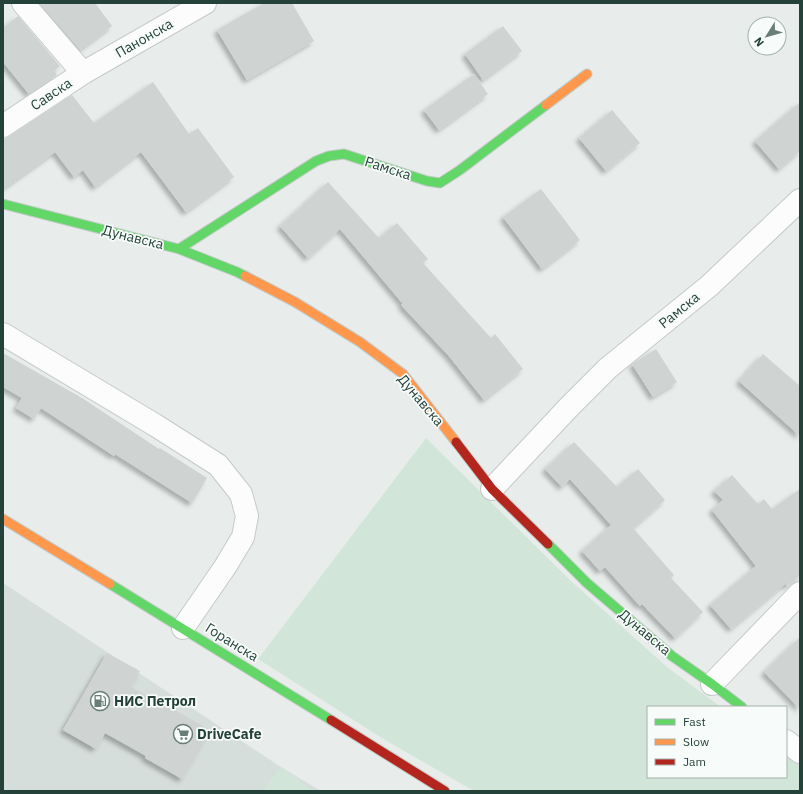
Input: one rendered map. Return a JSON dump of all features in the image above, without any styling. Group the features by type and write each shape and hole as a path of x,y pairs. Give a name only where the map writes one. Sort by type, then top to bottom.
{"street":[{"name":"Савска","path":"3,126 83,73 23,3"},
{"name":"Панонска","path":"83,73 205,3"},
{"name":"Рамска","path":"179,249 316,161 329,156 344,154 427,181 440,183 460,170 587,74"},
{"name":"Рамска","path":"492,489 608,368 709,286 800,200"},
{"name":"Дунавска","path":"3,204 179,249 237,272 295,302 360,342 403,374 492,489 587,583 672,656 741,706"},
{"path":"3,334 149,421 218,465 240,494 247,516 243,537 225,567 183,628"},
{"name":"Горанска","path":"3,519 183,628 445,791"},
{"path":"712,684 800,593"},
{"path":"787,742 800,752"}],"shaded area":[{"path":"3,583 281,767 321,791 3,791"}],"green space":[{"path":"426,438 571,581 667,667 720,706 647,706 647,778 787,778 787,756 800,765 800,791 474,791 385,740 258,659"},
{"path":"281,767 313,791 263,791"}],"building":[{"path":"39,3 95,3 112,26 80,50"},
{"path":"264,3 292,3 314,41 247,80 217,30"},
{"path":"18,16 60,66 54,71 57,75 29,94 3,62 3,28"},
{"path":"503,26 522,51 483,80 465,54"},
{"path":"474,74 488,94 439,130 424,110"},
{"path":"153,82 189,134 198,128 234,177 186,212 141,152 95,187 83,170 74,177 55,152 3,189 3,140 72,95 94,123"},
{"path":"800,102 800,151 779,169 755,141"},
{"path":"612,110 640,143 606,171 579,138"},
{"path":"328,182 379,238 397,223 428,259 423,263 491,338 495,334 523,369 484,400 448,355 401,305 403,304 340,229 308,258 280,226"},
{"path":"541,189 580,240 542,269 503,217"},
{"path":"656,349 677,382 653,397 632,364"},
{"path":"3,353 82,398 159,449 160,448 207,478 192,503 115,454 114,456 41,408 34,419 16,408 22,398 3,387"},
{"path":"763,354 800,386 800,436 739,381"},
{"path":"574,442 617,487 638,469 665,500 633,528 674,575 671,578 703,612 675,638 642,604 640,606 605,567 600,571 582,551 611,525 570,479 562,487 545,469"},
{"path":"732,475 758,504 764,499 772,509 800,489 800,575 787,586 785,584 731,629 710,605 756,566 712,510 723,500 714,491"},
{"path":"800,637 800,709 764,672"},
{"path":"107,653 140,671 131,687 210,730 182,779 145,758 146,756 105,733 96,749 63,730"}],"traffic: fast":[{"path":"179,249 316,161 329,156 344,154 427,181 440,183 460,170 546,105"},
{"path":"3,204 179,249 245,276"},
{"path":"548,544 587,583 672,656 741,706"},
{"path":"110,584 331,720"}],"traffic: slow":[{"path":"546,105 587,74"},
{"path":"245,276 295,302 360,342 403,374 456,442"},
{"path":"3,519 110,584"}],"traffic: jam":[{"path":"456,442 492,489 548,544"},
{"path":"331,720 445,791"}],"place":[{"name":"НИС Петрол","path":"100,701"},
{"name":"DriveCafe","path":"183,734"}]}
